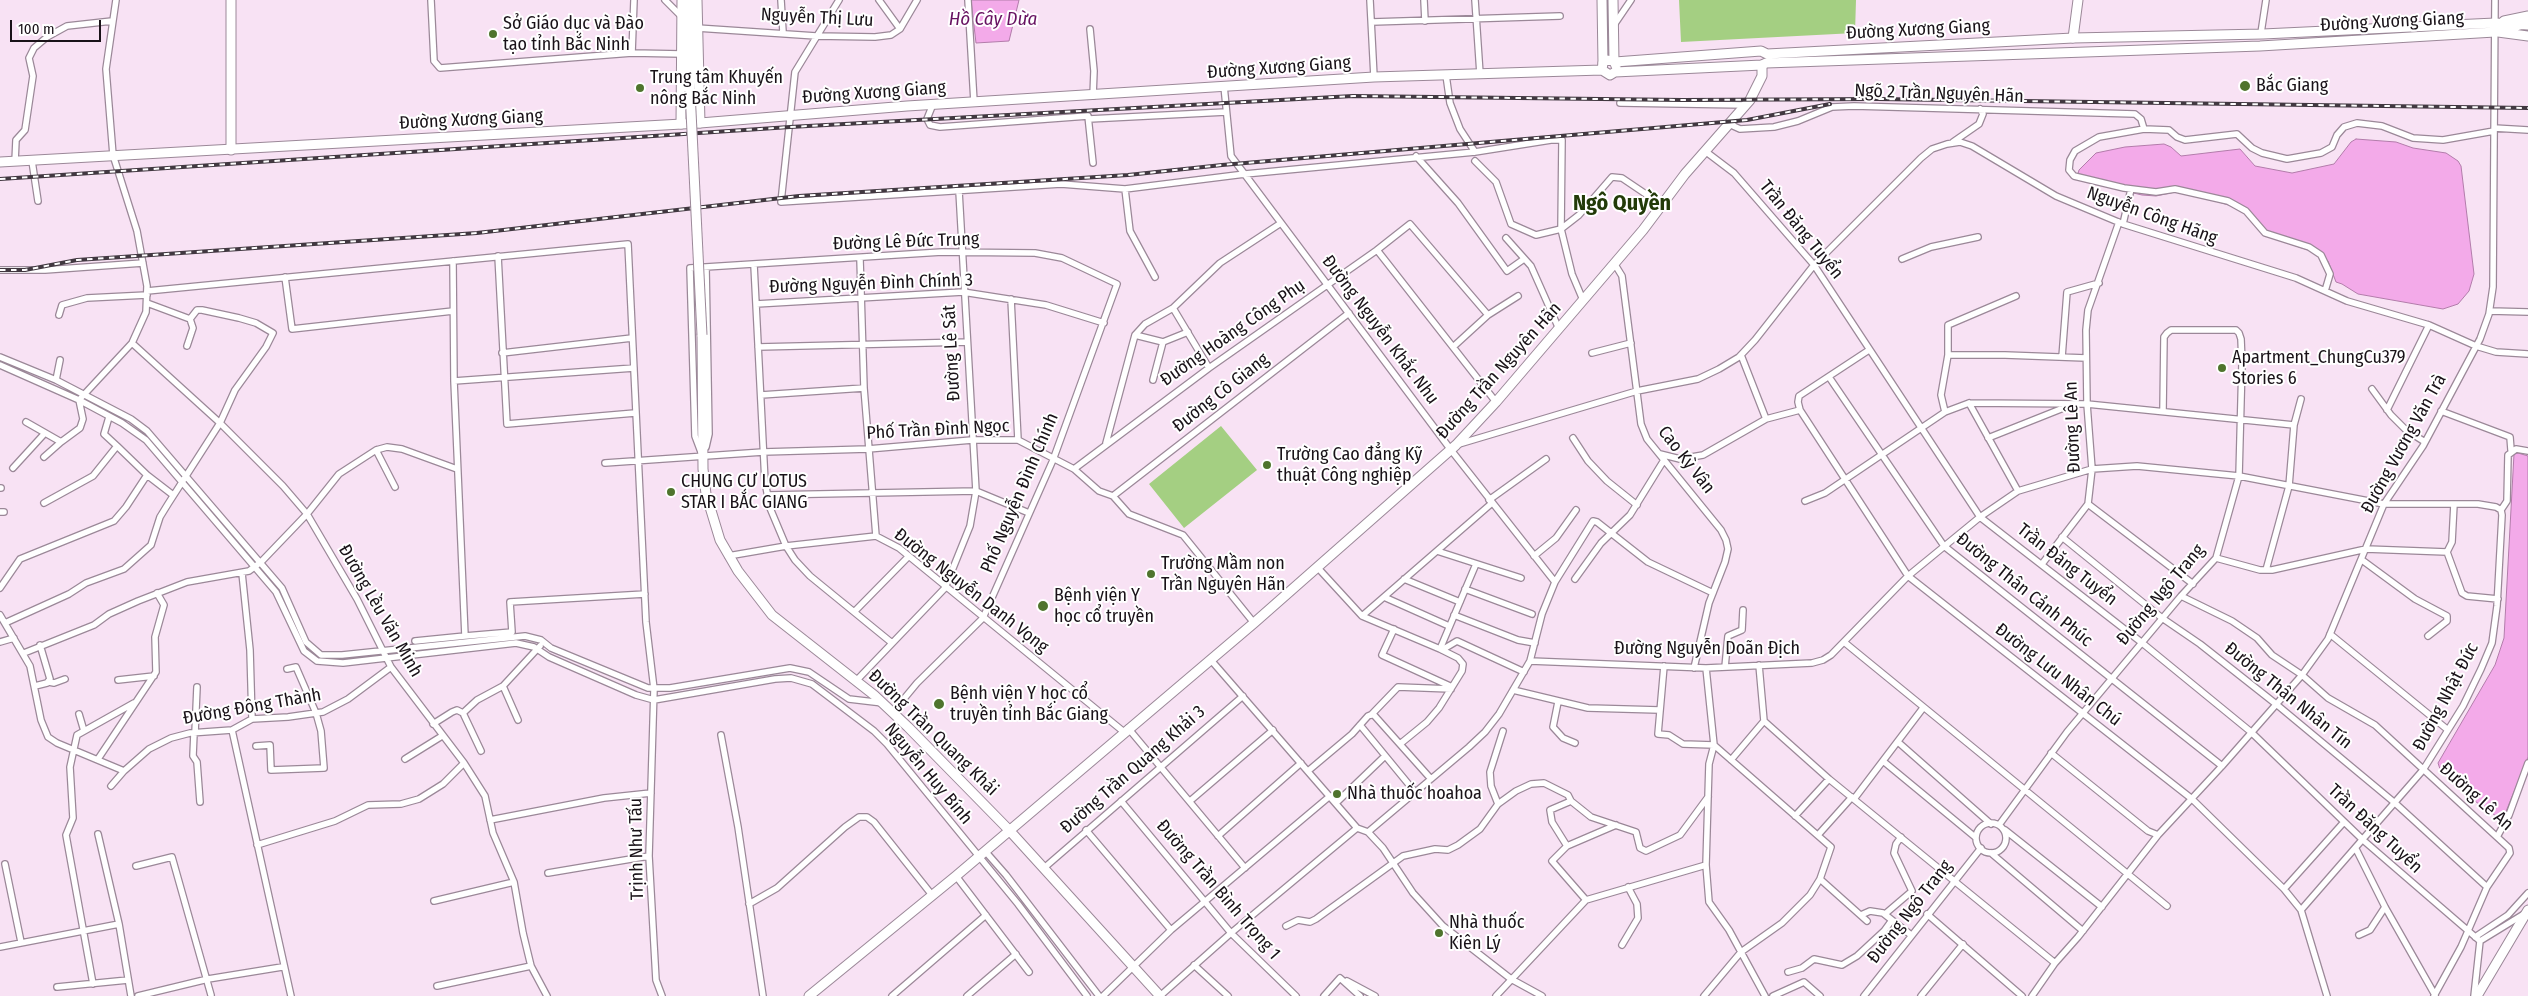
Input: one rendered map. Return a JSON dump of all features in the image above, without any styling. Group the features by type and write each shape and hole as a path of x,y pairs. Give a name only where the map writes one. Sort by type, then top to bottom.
{"main road":[{"path":"231,0 232,150"},
{"path":"681,124 682,0"},
{"path":"690,0 690,91 702,335 703,456"},
{"path":"697,0 700,122"},
{"path":"2073,51 2066,45 2074,39 2078,0"},
{"path":"1602,66 1602,3 1613,3 1615,72"},
{"path":"2495,28 2528,16"},
{"name":"Đường Xương Giang","path":"1763,61 2260,45 2524,25"},
{"path":"2495,28 2528,36"},
{"name":"Đường Xương Giang","path":"0,162 681,124 932,104 1093,96 1224,86 1480,74 1602,66 1607,74 2074,39 2495,28"},
{"path":"2260,33 2267,39 2260,45"},
{"path":"1602,66 1606,60 1614,62 1763,51 1763,61"},
{"name":"Đường Trần Nguyên Hãn","path":"809,996 956,876 1254,623 1453,448 1496,402 1614,264 1705,150 1746,105 1762,76 1763,61"},
{"name":"Đường Trần Quang Khải","path":"703,456 708,508 728,556 772,615 893,712 1009,830 1160,996"},
{"path":"2475,996 2527,911"}],"street":[{"path":"44,457 83,424 83,412 79,400 82,393 132,343 139,331 147,303 143,263 137,231 113,155 106,69 116,0"},
{"path":"431,0 434,61 440,68 632,53 682,54"},
{"path":"632,53 634,0"},
{"path":"666,0 681,16"},
{"path":"781,0 783,32"},
{"path":"838,0 796,72 781,202 1061,184 1125,190 1245,174 1416,156 1475,152 1551,140 1562,140 1561,229 1572,274 1583,300"},
{"path":"879,0 900,29 917,0"},
{"path":"968,0 974,102"},
{"path":"1370,0 1374,78"},
{"path":"1424,0 1425,21"},
{"path":"1475,0 1480,74"},
{"path":"1613,27 1631,0"},
{"path":"2260,33 2266,0"},
{"name":"Đường Vương Văn Trà","path":"2032,996 2055,963 2083,931 2158,835 2180,813 2302,675 2330,634 2384,504 2425,442 2476,346 2490,311 2493,287 2494,0"},
{"path":"1372,22 1560,16"},
{"path":"15,162 16,140 25,130 33,76 29,58 34,48 47,36 67,26 112,21"},
{"name":"Nguyễn Thị Lưu","path":"697,28 783,32 816,36 875,37 891,35 900,29"},
{"path":"1090,28 1094,71 1093,96"},
{"path":"1446,75 1450,104 1460,128 1475,152"},
{"name":"Đường Nguyễn Khắc Nhu","path":"1224,86 1231,156 1349,314 1453,448 1490,501 1555,582"},
{"path":"1620,103 1746,105"},
{"path":"932,104 927,119 930,125 940,127 1087,116 1089,118 1226,112"},
{"name":"Ngõ 2 Trần Nguyên Hãn","path":"1729,124 1740,130 1774,127 1798,121 1832,107 1980,108 1999,111 2135,114 2141,119 2144,129"},
{"path":"1453,448 1637,391 1698,379 1719,369 1741,355 1814,265 1921,158 1932,149 1952,143 1980,124 1983,114 1980,108"},
{"path":"1089,118 1094,163"},
{"path":"2325,291 2330,274 2321,255 2309,248 2265,233 2246,211 2228,201 2175,189 2156,192 2131,189 2074,176 2069,170 2070,160 2075,151 2099,137 2144,129 2169,130 2177,137 2185,140 2237,134 2252,148 2262,153 2287,159 2321,154 2332,147 2337,135 2344,127 2357,124 2382,126 2413,138 2443,140 2494,129 2528,130"},
{"name":"Nguyễn Công Hãng","path":"1952,143 1960,142 1972,146 2056,196 2121,223 2296,278 2361,306 2429,325 2476,346 2496,352 2528,354"},
{"name":"Trần Đăng Tuyển","path":"1705,150 1734,174 1814,265 1980,517 2141,642 2251,732 2363,840 2478,939"},
{"path":"1416,156 1458,203 1507,271 1524,259"},
{"path":"32,161 38,201"},
{"path":"1475,161 1496,182 1511,224 1536,236 1561,229 1579,215 1612,177 1622,178 1662,205"},
{"name":"Đường Lê An","path":"2088,504 2092,469 2087,404 2088,310 2121,223 2131,189"},
{"path":"1125,190 1130,231 1155,277"},
{"name":"Đường Lê Sát","path":"856,681 945,588 970,526 976,490 963,292 959,191"},
{"path":"1106,443 1135,335 1145,324 1173,308 1220,263 1282,223"},
{"name":"Đường Hoàng Công Phụ","path":"1074,469 1106,443 1377,250 1410,224 1488,315"},
{"path":"1902,259 1931,247 1978,237"},
{"path":"1506,238 1524,259 1538,281 1558,329"},
{"name":"Trịnh Như Tấu","path":"498,256 628,244 637,461 645,594 654,690 649,856 656,980 662,996"},
{"path":"1377,250 1496,402"},
{"name":"Đường Lê Đức Trung","path":"690,268 942,252 1035,253 1062,258 1117,284"},
{"path":"59,315 62,306 87,298 498,256 503,378 507,424 635,413"},
{"name":"Đường Nguyễn Danh Vọng","path":"860,258 864,388 876,536 891,542 945,588 1126,730 1162,767 1245,868"},
{"path":"453,261 454,381 464,636"},
{"path":"0,270 45,270 143,263"},
{"name":"Cao Kỳ Vân","path":"1614,264 1622,276 1641,424 1647,439 1721,530 1728,549 1713,593 1694,668"},
{"path":"754,265 763,452 767,495 786,546 795,560 810,576 892,643"},
{"name":"Đường Trần Quang Khải","path":"703,456 709,434 706,267"},
{"name":"Đường Trần Quang Khải","path":"690,268 695,436 703,456"},
{"path":"285,278 292,329 453,311"},
{"path":"2062,357 2067,292 2099,282"},
{"name":"Phố Nguyễn Đình Chính","path":"893,712 917,683 983,618 1053,460 1117,284"},
{"name":"Đường Nguyễn Đình Chính 3","path":"756,304 963,292 1061,309 1104,323"},
{"path":"1453,347 1488,315 1518,296"},
{"path":"1946,412 1941,395 1948,355 1948,325 2016,296"},
{"path":"1012,299 1018,440"},
{"path":"147,303 190,319"},
{"path":"1173,308 1209,368"},
{"path":"5,623 69,594 86,583 114,573 131,564 151,545 160,517 172,495 220,423 235,390 267,346 272,333 256,323 202,310 197,310 190,319"},
{"path":"2490,311 2528,312"},
{"name":"Đường Cô Giang","path":"1113,496 1349,314"},
{"path":"187,346 193,328 190,319"},
{"path":"2387,410 2429,325"},
{"name":"Đường Ngô Trang","path":"1999,825 2067,732 2141,642 2216,558 2239,476 2241,339 2236,330 2171,330 2167,333 2164,337 2163,411"},
{"path":"1135,335 1163,342 1188,332"},
{"path":"502,353 632,338"},
{"path":"758,346 966,342"},
{"path":"1153,380 1163,342"},
{"name":"Đường Lều Văn Minh","path":"132,343 220,423 283,486 307,514 357,599 391,667 464,764 485,796 493,833 514,882 531,966 547,996"},
{"path":"1592,353 1631,343"},
{"path":"1660,454 1680,459 1703,455 1766,419 1800,410 1799,396 1869,350"},
{"path":"1741,355 1766,419"},
{"path":"1948,355 2086,358"},
{"path":"0,357 82,393 131,419 147,431 187,474 201,493 262,562 282,588 306,642 321,655 332,656 525,636 542,640 551,648 639,686 654,690 790,668 809,672 849,699 883,703"},
{"path":"56,380 60,360"},
{"path":"0,365 79,400 122,423 146,440 182,480 280,599 304,650 317,661 334,664 516,643 539,649 549,657 636,695 654,700"},
{"path":"454,381 634,368"},
{"name":"Đường Thân Cảnh Phúc","path":"1829,377 1944,546 2222,766"},
{"path":"761,395 864,388"},
{"path":"2372,389 2387,410 2406,430 2425,442"},
{"path":"2266,570 2289,486 2294,424 2300,399"},
{"path":"1805,501 1825,493 1946,412 1969,403 2087,404 2294,424"},
{"path":"1969,403 2018,492"},
{"path":"1988,438 2075,404"},
{"name":"Đường Lưu Nhân Chú","path":"1800,410 1908,576 2192,799 2284,889 2301,910 2327,996"},
{"path":"2441,411 2510,437 2511,450 2528,452"},
{"path":"109,417 104,434 147,475 172,495"},
{"path":"26,422 61,442"},
{"path":"13,468 45,433"},
{"path":"1573,438 1588,461 1607,481 1637,505"},
{"name":"Phố Trần Đình Ngọc","path":"605,463 763,452 868,449 972,440 1018,440 1053,460 1074,469 1099,491 1113,496 1129,514 1183,535 1254,623"},
{"path":"44,503 93,476 117,446"},
{"path":"24,653 94,625 109,614 157,593 205,577 242,573 254,568 262,562 307,514 339,474 376,450 387,446 402,449 457,469"},
{"path":"376,450 395,487"},
{"name":"Đường Nhật Đức","path":"2301,910 2423,770 2448,730 2489,653 2496,627 2501,510 2507,501 2508,455 2511,450"},
{"path":"1362,616 1437,551 1490,501 1546,459"},
{"path":"1576,579 1593,554 1623,523 1637,505 1664,460"},
{"name":"Đường Nguyễn Doãn Địch","path":"1530,661 1694,668 1812,663 1831,655 1908,576 1980,517 2018,492 2092,469 2137,466 2239,476 2384,504"},
{"path":"0,588 20,559 114,521 126,507 147,475"},
{"path":"767,495 976,490 1030,513"},
{"path":"196,498 201,493"},
{"path":"2042,564 2088,504 2193,584"},
{"path":"2384,504 2454,504 2492,506 2501,510"},
{"path":"2454,504 2452,542 2447,552 2462,593 2467,596 2498,600"},
{"path":"1534,556 1556,538 1576,510"},
{"path":"1368,832 1485,732 1530,661 1542,614 1555,582 1593,521 1612,533 1648,562 1713,593"},
{"path":"728,556 786,546 876,536"},
{"name":"Đường Thân Nhân Tín","path":"2062,537 2162,618 2200,644 2276,704 2394,803 2487,887"},
{"path":"2216,558 2266,570 2366,549 2447,552"},
{"path":"1437,551 1520,578"},
{"path":"855,611 909,556"},
{"path":"2362,560 2415,599 2446,616 2447,621 2428,636"},
{"path":"1441,649 1476,564"},
{"path":"1318,568 1362,616 1441,649 1458,658 1463,664 1462,671 1452,688 1427,722 1400,744"},
{"path":"242,573 249,643 252,719"},
{"path":"1404,579 1460,602"},
{"path":"1465,589 1532,614"},
{"path":"98,759 127,719 134,703 157,670 155,637 164,606 157,593"},
{"path":"415,641 512,632 510,602 645,594"},
{"name":"Đường Lê An","path":"2181,596 2232,621 2257,638 2272,655 2302,675 2344,709 2376,725 2509,848 2510,853 2487,887"},
{"path":"1384,597 1449,626"},
{"path":"1725,667 1728,636 1742,630 1743,610"},
{"path":"0,615 30,666 44,729 57,743 73,748 124,771"},
{"path":"1454,615 1518,640 1534,644"},
{"path":"292,626 299,623"},
{"path":"1394,630 1382,655 1452,688"},
{"path":"2330,634 2448,730"},
{"path":"0,642 14,638"},
{"path":"463,713 477,700 503,686 522,668 529,657 539,649 542,640"},
{"path":"1441,649 1457,641 1524,672"},
{"path":"1844,642 2166,906"},
{"path":"40,645 49,682"},
{"path":"1210,659 1357,828 1368,832 1394,862 1413,893 1443,926 1530,994 1542,996"},
{"path":"1759,665 1764,721 1829,779 2055,963"},
{"path":"1664,666 1658,734 1669,735 1683,744 1714,746 1831,847 1820,879 1810,895 1782,923 1741,952 1704,996"},
{"path":"256,746 270,745 271,770 324,768 321,731 316,713 296,667 287,669"},
{"name":"Đường Đông Thành","path":"111,786 124,771 149,749 170,738 195,733 232,730 252,719 316,713 338,706 391,667"},
{"path":"1706,668 1714,746 1709,764 1706,865 1710,902 1741,952 1765,996"},
{"path":"118,680 154,676"},
{"name":"Nguyễn Huy Bính","path":"654,700 775,679 791,678 812,684 887,744 981,854"},
{"path":"35,686 65,679"},
{"path":"503,686 518,720"},
{"path":"197,687 193,756 197,762 200,802"},
{"path":"1308,771 1371,715 1398,687 1452,688"},
{"path":"1513,690 1588,708 1660,710"},
{"name":"Đường Trần Quang Khải 3","path":"1044,868 1243,696"},
{"path":"1558,702 1553,727 1564,738 1575,743"},
{"path":"93,984 66,835 73,818 70,767 77,735 134,703"},
{"path":"1818,835 1853,798 1924,708"},
{"path":"433,724 458,710 463,713 481,751"},
{"path":"79,714 84,732"},
{"path":"1371,715 1376,716 1431,779"},
{"path":"1731,760 1764,721"},
{"path":"1360,725 1415,792"},
{"path":"232,730 282,967 291,996"},
{"path":"1190,801 1272,730"},
{"path":"1498,804 1491,786 1490,772 1503,731"},
{"path":"720,735 738,827 763,996"},
{"path":"405,759 442,736"},
{"path":"1898,742 1991,824"},
{"path":"2051,753 2148,832 2158,835"},
{"path":"1336,802 1386,756"},
{"path":"1883,761 1975,838 1981,848 1991,853 2083,931"},
{"path":"1218,836 1301,763"},
{"path":"2497,837 2509,815 2528,763"},
{"path":"257,845 335,821 368,805 401,804 419,799 442,784 464,764"},
{"path":"1796,816 1829,779"},
{"path":"1286,926 1298,920 1310,922 1316,919 1394,862 1414,852 1435,849 1448,850 1458,845 1480,828 1498,804 1516,790 1531,784 1544,783 1568,795 1571,801 1590,817 1636,832 1640,848 1646,851 1652,850 1680,835 1708,797"},
{"path":"490,820 604,798 651,793"},
{"path":"1103,996 1171,930 1330,796"},
{"name":"Đường Trần Bình Trọng 1","path":"1121,801 1231,932 1296,996"},
{"path":"1567,846 1552,822 1550,810 1571,801"},
{"path":"749,904 777,888 845,827 859,817 866,817 874,822 932,895"},
{"path":"2284,889 2344,822"},
{"path":"1975,838 1982,827 1991,824 1999,825 2102,907"},
{"path":"1586,900 1552,861 1567,846 1616,825"},
{"path":"1160,996 1231,932 1357,828"},
{"path":"1086,830 1171,930"},
{"path":"1991,853 1998,852 2005,846 2005,830"},
{"path":"98,834 118,924 131,996"},
{"path":"1885,914 1912,891 1894,854 1896,844 1901,837"},
{"name":"Đường Ngô Trang","path":"1864,996 1981,848"},
{"path":"2356,849 2385,907 2435,995"},
{"path":"981,854 1087,996"},
{"path":"981,854 1012,882 1099,996"},
{"path":"548,873 649,856"},
{"path":"136,866 172,857 208,979 211,996"},
{"path":"5,864 22,942"},
{"path":"1496,996 1586,900 1706,865"},
{"path":"956,876 1029,972"},
{"path":"1820,879 1867,920"},
{"path":"434,901 514,882"},
{"path":"1622,945 1638,918 1637,904 1628,887"},
{"path":"2435,995 2461,947 2487,887"},
{"path":"2475,996 2478,939 2508,915 2528,893"},
{"path":"2359,935 2372,927 2385,907"},
{"path":"1861,915 1870,911 1885,914 1911,935"},
{"path":"2478,939 2527,911"},
{"path":"1927,914 2022,996"},
{"path":"892,996 986,915"},
{"path":"1788,972 1802,968 1814,959 1842,965 1857,956 1884,931 1892,920"},
{"path":"0,947 118,924"},
{"path":"1921,996 1963,944"},
{"path":"967,996 1016,954"},
{"path":"1194,965 1228,996"},
{"path":"437,986 531,966"},
{"path":"138,996 208,979 282,967"},
{"path":"1324,996 1340,978"},
{"path":"1340,978 1360,996"},
{"path":"1340,978 1376,996"},
{"path":"57,988 128,980"},
{"path":"1773,996 1804,982 1820,996"},
{"path":"1710,989 1715,996"}],"green space":[{"path":"1679,0 1856,0 1855,33 1681,42"},
{"path":"1221,426 1257,470 1184,528 1149,484"}],"water":[{"name":"Hồ Cây Dừa","path":"971,0 1019,0 1009,41 976,43"},
{"path":"2356,139 2396,142 2413,148 2446,153 2458,161 2461,166 2474,274 2469,291 2458,304 2443,309 2358,294 2336,282 2328,261 2314,252 2269,237 2255,217 2245,210 2189,193 2175,192 2156,196 2142,195 2082,181 2078,174 2079,170 2096,153 2125,147 2164,144 2171,147 2181,156 2240,149 2255,166 2292,173 2334,164 2351,142"},
{"path":"2518,453 2528,456 2528,757 2505,814 2496,816 2472,799 2440,769 2438,763 2495,665 2504,638 2514,454"}],"railway":[{"path":"0,179 790,127 1353,96 1683,100 1877,99 2528,108"},
{"path":"0,270 25,270 77,260 477,233 799,196 1128,175 1222,165 1747,120 1830,104"}],"place":[{"name":"Sở Giáo dục và Đào tạo tỉnh Bắc Ninh","path":"493,34"},
{"name":"Bắc Giang","path":"2245,86"},
{"name":"Trung tâm Khuyến nông Bắc Ninh","path":"640,88"},
{"name":"Apartment_ChungCu379 Stories 6","path":"2222,368"},
{"name":"Trường Cao đẳng Kỹ thuật Công nghiệp","path":"1267,465"},
{"name":"CHUNG CƯ LOTUS STAR I BẮC GIANG","path":"671,492"},
{"name":"Trường Mầm non Trần Nguyên Hãn","path":"1151,574"},
{"name":"Bệnh viện Y học cổ truyền","path":"1043,606"},
{"name":"Bệnh viện Y học cổ truyền tỉnh Bắc Giang","path":"939,704"},
{"name":"Nhà thuốc hoahoa","path":"1337,794"},
{"name":"Nhà thuốc Kiên Lý","path":"1439,933"}],"district":[{"name":"Ngô Quyền","path":"1622,204"}]}
